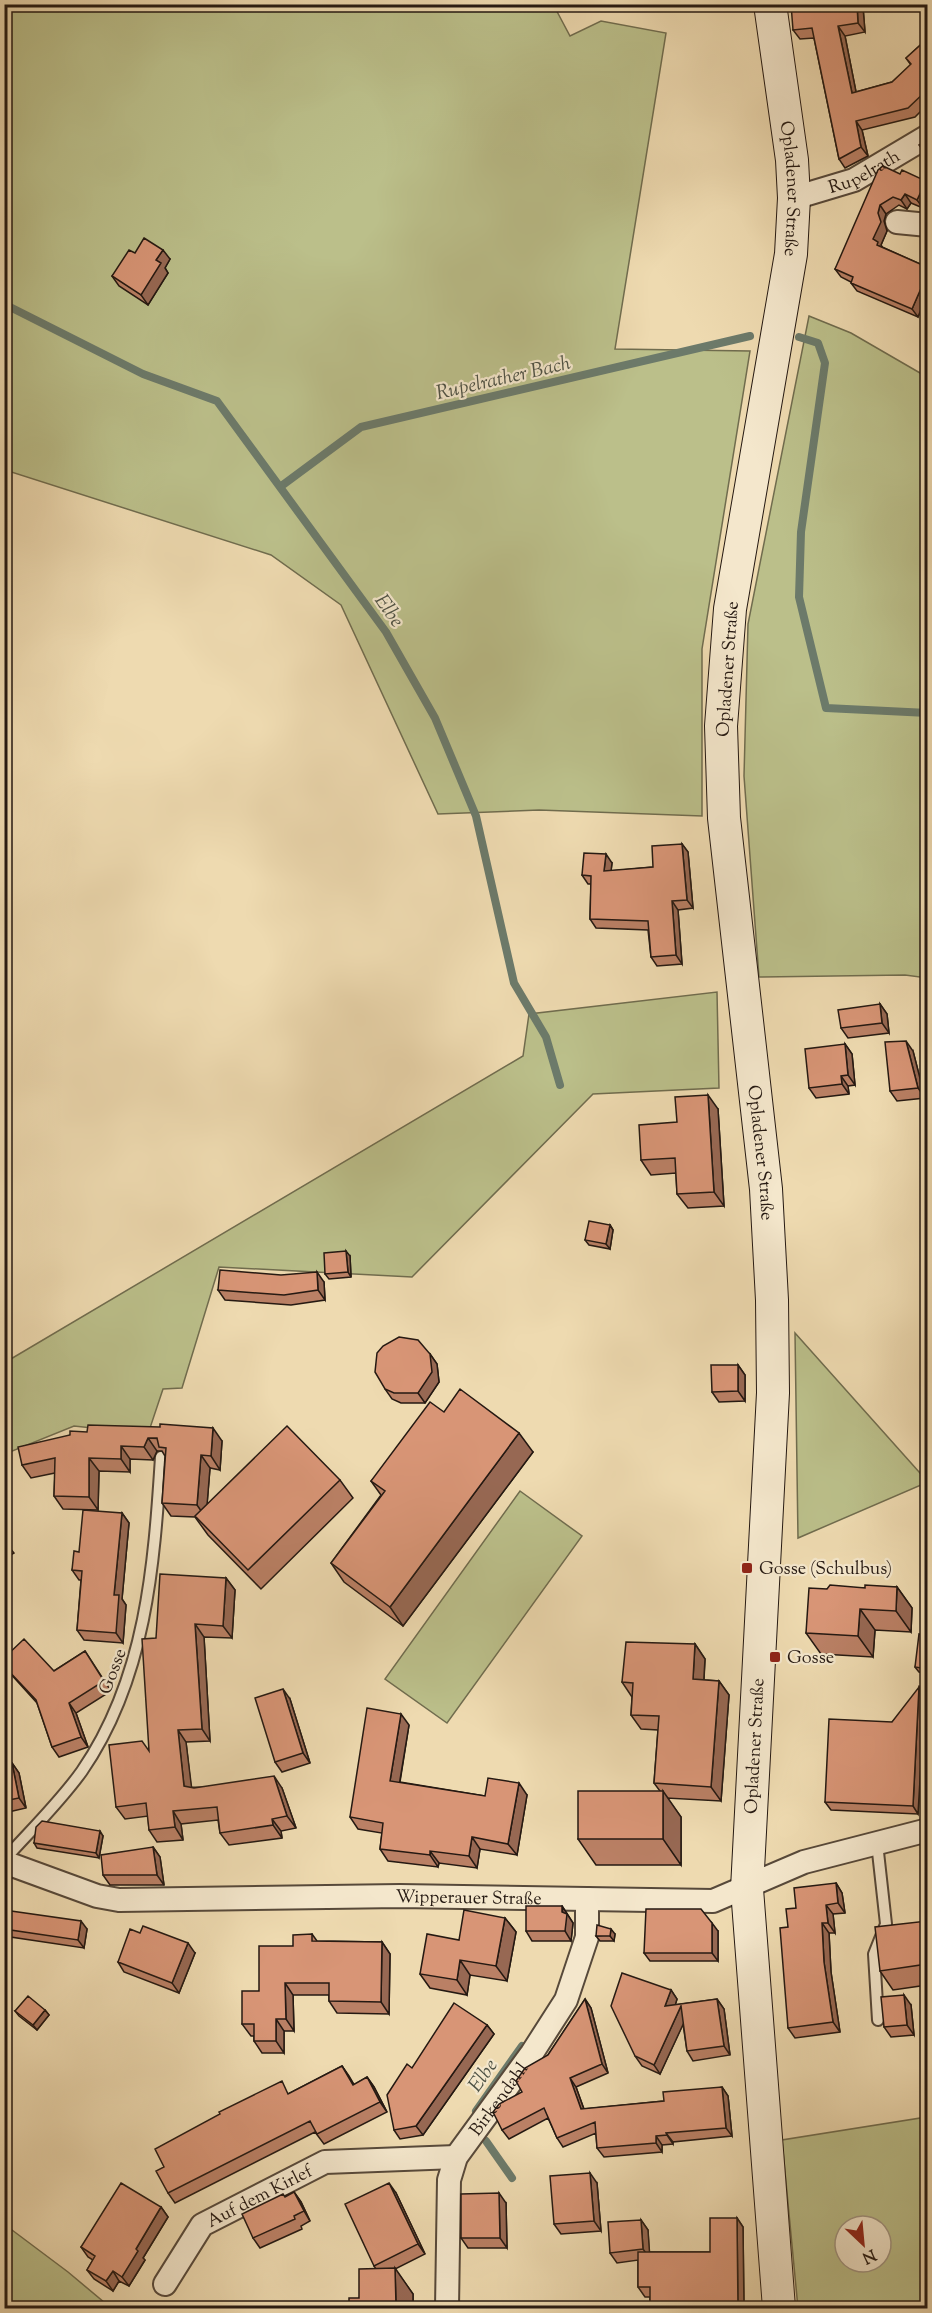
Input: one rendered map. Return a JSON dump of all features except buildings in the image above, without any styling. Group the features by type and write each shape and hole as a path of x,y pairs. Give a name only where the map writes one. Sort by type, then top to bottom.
{"main road":[{"name":"Opladener Straße","path":"770,4 788,125 794,198 785,299 757,445 730,609 721,726 726,836 766,1189 772,1300 773,1393 747,1889 779,2308"}],"street":[{"name":"Rupelrath","path":"794,198 854,180 927,136"},
{"path":"897,222 927,225"},
{"name":"Wipperauer Straße","path":"4,1861 97,1896 119,1900 400,1896 713,1901 747,1889 785,1868 927,1830"},
{"name":"Birkendahl","path":"447,2308 449,2180 456,2157 532,2053 566,2000 587,1937 587,1899"},
{"name":"Auf dem Kirlef","path":"165,2284 202,2225 325,2162 456,2157"}],"lane":[{"name":"Gosse","path":"4,1861 81,1771 126,1684 138,1650 156,1549 161,1457"},
{"path":"877,1843 886,1924 874,1953 878,2020"}],"green space":[{"path":"553,4 570,36 601,21 666,33 615,349 750,351 702,649 702,816 539,810 438,814 341,605 271,555 5,470 5,5"},
{"path":"809,316 851,333 927,377 927,978 905,975 759,977 744,776 748,624"},
{"path":"717,992 719,1088 593,1094 412,1277 219,1267 182,1388 163,1389 148,1434 74,1426 5,1454 4,1363 523,1056 529,1014"},
{"path":"795,1333 928,1482 798,1538"},
{"path":"520,1491 582,1536 447,1723 385,1679"},
{"path":"927,2117 927,2308 798,2308 782,2140"},
{"path":"4,2224 68,2272 111,2308 5,2308"}],"waterway":[{"name":"Elbe","path":"4,304 143,374 217,401 386,632 435,718 476,816 514,983 546,1037 560,1085"},
{"name":"Rupelrather Bach","path":"280,487 361,427 750,336"},
{"name":"Rupelrather Bach","path":"799,337 818,343 825,363 801,532 799,597 826,708 928,713"},
{"name":"Elbe","path":"476,2111 522,2046"},
{"name":"Elbe","path":"486,2141 512,2178"}],"place":[{"name":"Gosse (Schulbus)","path":"747,1568"},
{"name":"Gosse","path":"775,1657"}]}
